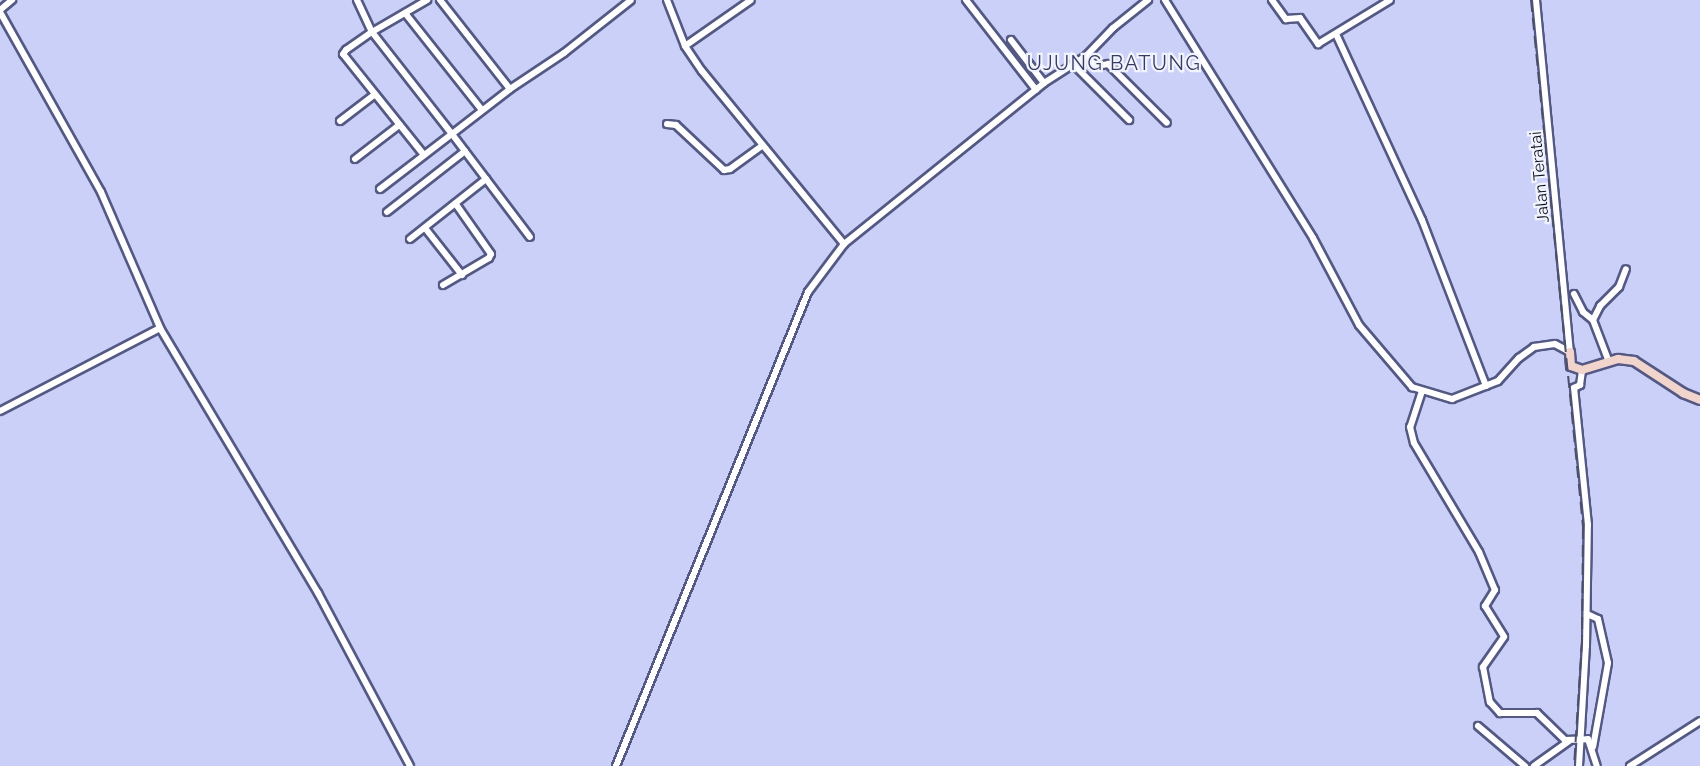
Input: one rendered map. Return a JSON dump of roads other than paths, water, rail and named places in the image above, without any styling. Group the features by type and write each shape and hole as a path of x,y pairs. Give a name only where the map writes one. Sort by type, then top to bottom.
{"street":[{"path":"12,0 0,11 101,192 160,328 318,593 410,766"},
{"path":"357,0 372,32 530,237"},
{"path":"424,155 343,54 372,32 427,0"},
{"path":"440,0 510,89"},
{"path":"380,189 510,89 564,53 631,0"},
{"path":"667,0 685,46 762,146 844,244"},
{"path":"685,46 740,3 751,0"},
{"path":"966,0 1036,90"},
{"path":"616,766 808,292 844,244 1044,83 1086,56 1113,28 1148,0"},
{"path":"1165,0 1313,238 1359,325 1412,387 1452,399 1498,381 1519,358 1534,348 1554,344 1570,352 1571,366 1582,371 1618,359 1634,361 1683,393 1700,400"},
{"path":"1272,0 1286,19 1300,18 1318,44 1390,0"},
{"name":"Jalan Teratai","path":"1536,0 1570,352"},
{"path":"405,13 482,110"},
{"path":"1336,34 1422,220 1486,386"},
{"path":"1011,40 1044,83"},
{"path":"1086,56 1097,66 1108,64 1167,123"},
{"path":"1074,65 1129,120"},
{"path":"340,121 374,95"},
{"path":"667,124 679,127 724,170 762,146"},
{"path":"355,159 399,125"},
{"path":"387,212 465,151"},
{"path":"410,239 486,179"},
{"path":"443,285 489,258 491,252 455,203"},
{"path":"425,228 462,275"},
{"path":"1593,320 1600,306 1619,287 1626,269"},
{"path":"1574,294 1583,312 1593,320 1609,362"},
{"path":"0,411 160,328"},
{"path":"1579,766 1587,614 1588,525 1574,388 1581,382 1582,371"},
{"path":"1422,391 1410,427 1414,443 1479,552 1495,590 1485,606 1504,637 1483,667 1490,702 1500,713 1537,713 1562,738 1569,741"},
{"path":"1587,614 1598,620 1608,663 1593,749"},
{"path":"1630,766 1700,721"},
{"path":"1478,726 1525,766"},
{"path":"1534,766 1569,741 1580,737 1588,739 1599,765"}],"railway":[{"path":"1531,0 1583,527 1582,640 1574,766"}],"district":[{"name":"UJUNG BATUNG","path":"1114,63"}]}
